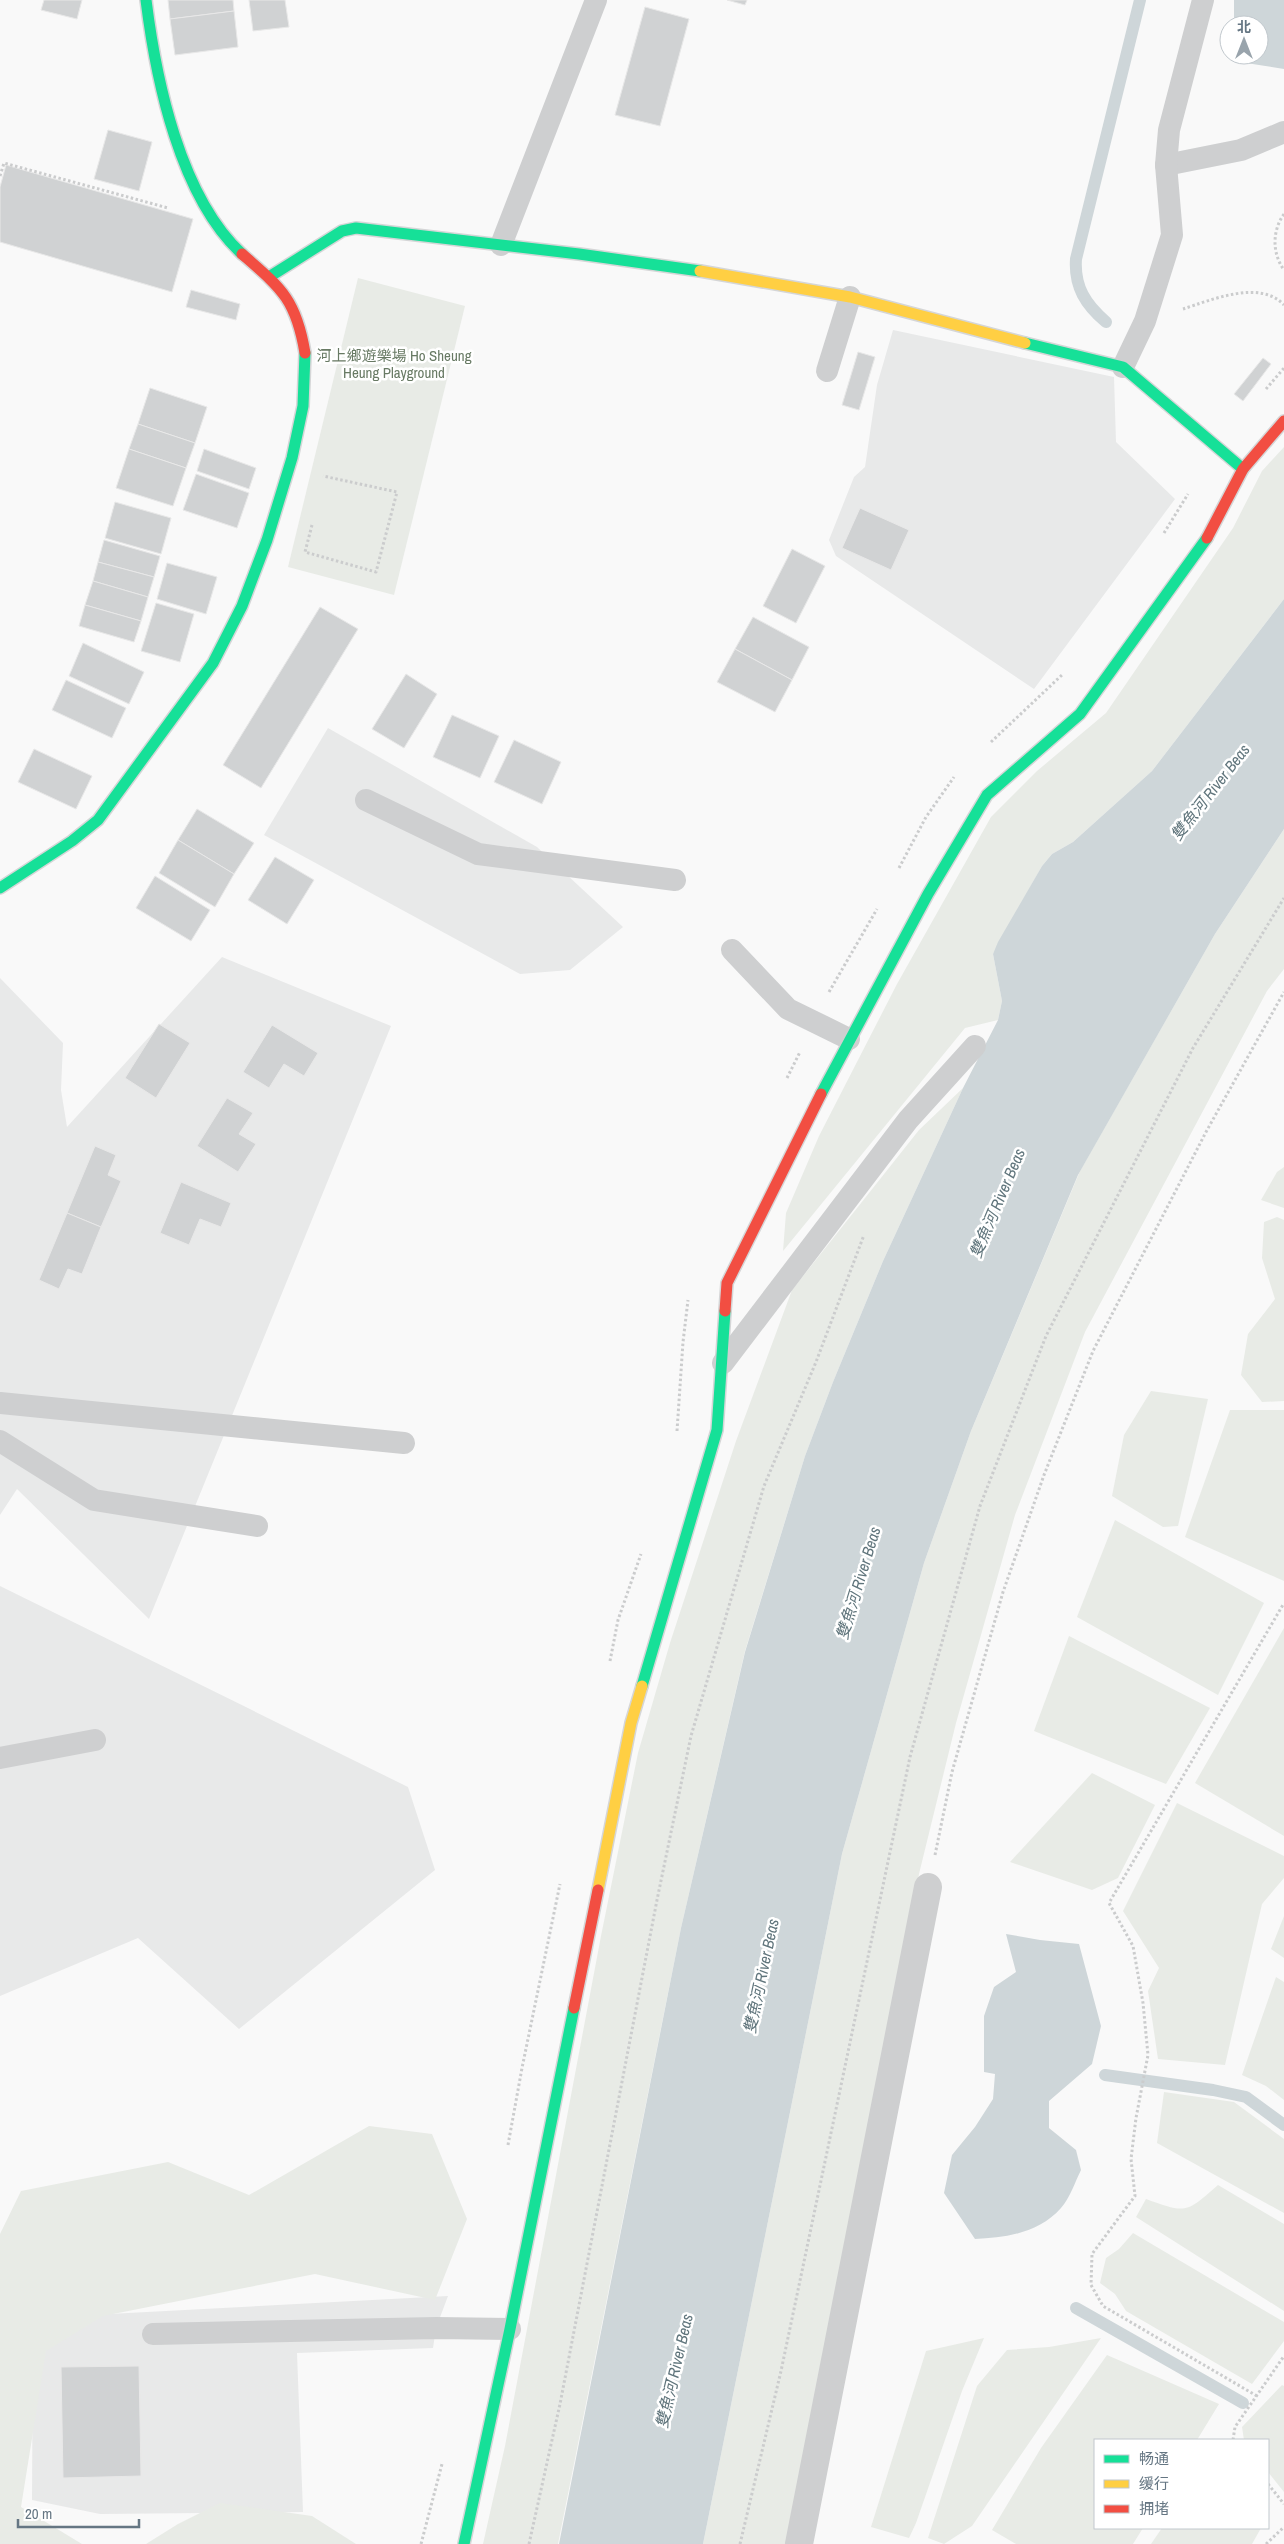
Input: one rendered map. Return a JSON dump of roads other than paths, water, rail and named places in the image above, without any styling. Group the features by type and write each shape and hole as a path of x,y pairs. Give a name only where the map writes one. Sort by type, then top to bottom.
{"street":[{"path":"0,888 72,842 98,820 226,641 251,586 289,468 304,401 305,370 301,336 294,308 283,290 226,239 212,220 191,175 165,109 154,66 146,0"},
{"path":"269,277 342,231 356,228 717,274 850,297 1047,349 1123,366 1243,469"},
{"path":"464,2544 510,2329 631,1723 717,1430 727,1283 848,1040 928,894 986,795 1080,714 1212,531 1243,469 1284,421"},
{"path":"799,2544 928,1887"}],"lane":[{"path":"501,245 596,0"},
{"path":"1123,366 1145,321 1172,235 1166,165 1169,130 1203,0"},
{"path":"1166,165 1241,150 1284,132"},
{"path":"827,370 850,297"},
{"path":"366,800 478,854 674,880"},
{"path":"732,950 788,1009 848,1040"},
{"path":"723,1362 908,1120 975,1046"},
{"path":"0,1403 404,1444"},
{"path":"0,1441 94,1500 258,1526"},
{"path":"0,1758 95,1740"},
{"path":"153,2334 436,2328 510,2329"}],"water":[{"path":"1234,0 1284,0 1284,69 1259,65 1269,65 1269,15 1234,15"},
{"name":"雙魚河 River Beas","path":"1284,599 1284,829 1215,934 1078,1175 971,1431 924,1563 842,1854 703,2544 559,2544 681,1928 745,1652 805,1456 883,1261 963,1088 998,1020 1002,1001 993,954 998,942 1042,866 1052,854 1073,842 1152,771"},
{"path":"1006,1934 1079,1944 1101,2026 1092,2064 1049,2101 1049,2128 1076,2150 1081,2170 1067,2200 1052,2216 1032,2229 1010,2235 975,2239 944,2193 952,2155 975,2127 993,2099 995,2074 984,2072 984,2016 994,1987 1016,1972"}],"waterway":[{"path":"1106,322 1087,302 1079,287 1076,259 1140,0"},
{"path":"1105,2075 1213,2090 1246,2097 1284,2125"},
{"path":"1076,2308 1243,2403"}],"park label":[{"name":"河上鄉遊樂場 Ho Sheung Heung Playground","path":"394,364"}]}
